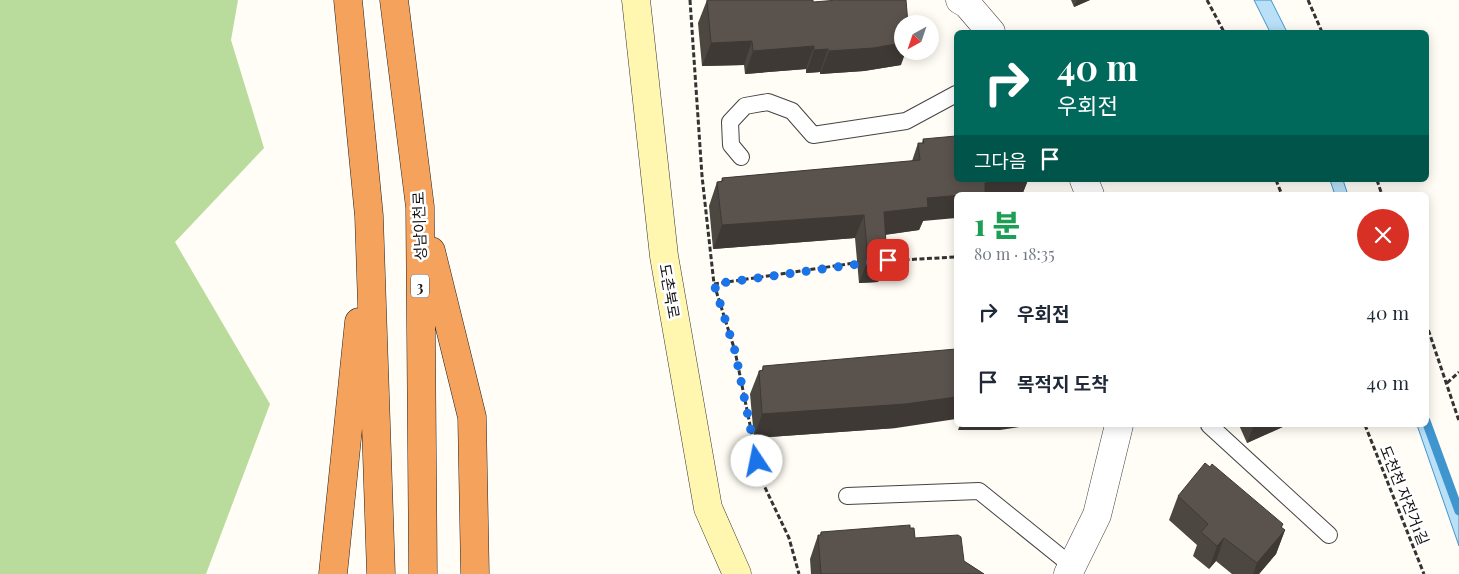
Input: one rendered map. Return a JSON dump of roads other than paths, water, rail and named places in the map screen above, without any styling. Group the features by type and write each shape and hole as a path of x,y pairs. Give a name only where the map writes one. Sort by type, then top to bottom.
{"highway":[{"path":"348,0 369,216 381,574"},
{"name":"성남이천로","path":"394,0 420,207 423,574"},
{"path":"420,207 472,417 476,574"},
{"path":"333,574 369,216"}],"street":[{"name":"도촌북로","path":"636,0 664,256 708,508 736,574"},
{"path":"960,0 968,4 989,30"},
{"path":"1070,570 1097,515 1119,427"}],"lane":[{"path":"741,157 732,145 730,122 745,106 768,102 792,111 813,135 906,121 954,95"},
{"path":"1211,427 1329,535"},
{"path":"847,496 979,491 1070,570"}],"water":[{"path":"1254,0 1271,0 1286,30 1269,30"},
{"path":"1331,182 1344,182 1347,192 1334,192"},
{"path":"1418,427 1428,427 1459,513 1459,546"}],"waterway":[{"path":"1428,427 1459,511"}]}
